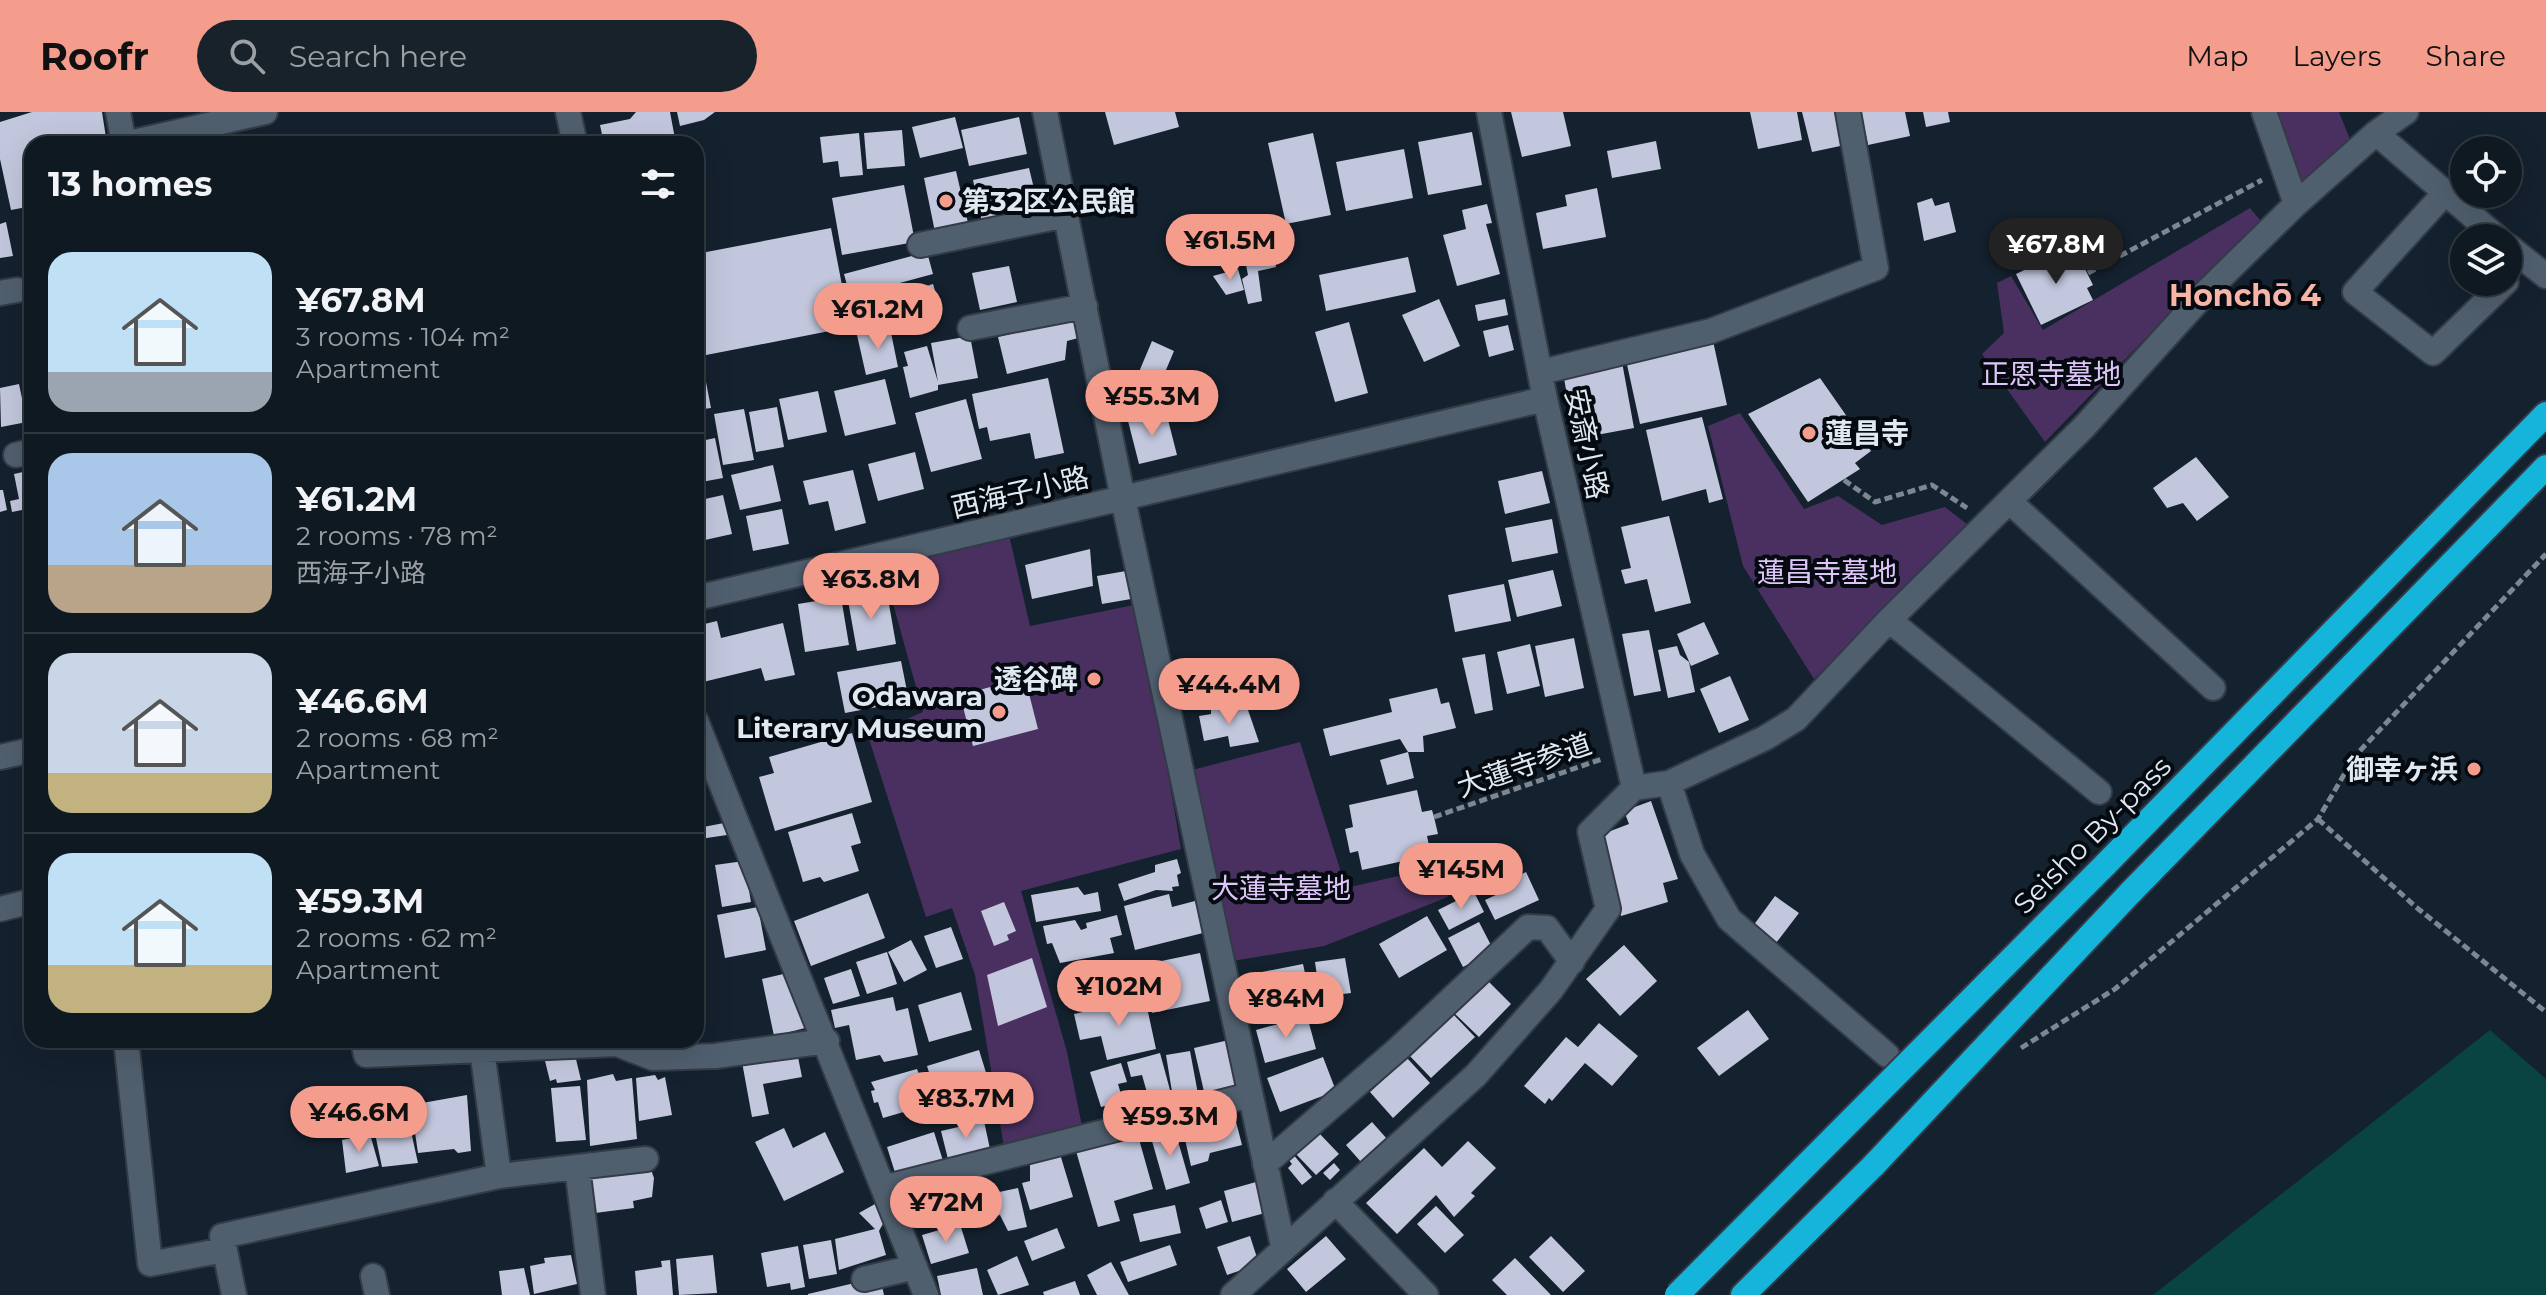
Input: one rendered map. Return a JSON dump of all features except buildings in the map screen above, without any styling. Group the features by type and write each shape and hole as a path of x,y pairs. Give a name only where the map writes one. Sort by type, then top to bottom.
{"highway":[{"name":"Seisho By-pass","path":"1677,1295 2105,865 2546,414"},
{"path":"1743,1295 1874,1165 2130,893 2546,467"},
{"path":"1760,1295 1874,1165"}],"street":[{"path":"118,112 122,136"},
{"path":"159,136 265,112"},
{"path":"568,112 573,136"},
{"path":"1045,112 1123,499 1283,1246"},
{"name":"安斎小路","path":"1489,112 1545,399 1634,788"},
{"path":"1541,372 1711,331 1876,268 1848,112"},
{"path":"2264,112 2296,204"},
{"path":"1233,1295 1283,1246 1476,1075 1572,962 1608,909 1590,832 1634,788 1669,783 1741,750 1796,719 1889,620 2084,427 2206,292 2296,204 2376,133 2406,112"},
{"path":"2376,133 2481,224"},
{"path":"2444,194 2355,292 2433,353 2492,296"},
{"path":"920,245 1066,215"},
{"path":"970,328 1085,306"},
{"name":"西海子小路","path":"704,596 1545,399"},
{"path":"2009,501 2213,688"},
{"path":"1889,620 2099,792"},
{"path":"704,741 827,1041 926,1295"},
{"path":"0,757 24,752"},
{"path":"1669,783 1692,854 1729,919 1887,1055"},
{"path":"0,909 24,903"},
{"path":"1265,1164 1398,1049 1528,927 1547,928 1572,962"},
{"path":"627,1048 653,1058 715,1056 827,1041"},
{"path":"127,1048 150,1264 224,1250"},
{"path":"365,1048 366,1055 527,1048"},
{"path":"482,1050 499,1176"},
{"path":"883,1188 1250,1095"},
{"path":"234,1295 222,1236 499,1176 646,1159"},
{"path":"577,1167 593,1295"},
{"path":"1335,1201 1426,1295"},
{"path":"864,1279 915,1267"}],"path":[{"path":"2088,273 2284,168"},
{"path":"1844,480 1875,502 1932,485 1989,522"},
{"path":"2009,1055 2115,989 2318,819 2355,756 2546,554"},
{"name":"大蓮寺参道","path":"1434,817 1626,751"},
{"path":"2318,819 2416,907 2546,1012"}],"green space":[{"path":"2270,112 2339,112 2351,142 2297,191"},
{"name":"正恩寺墓地","path":"2250,208 2260,220 2045,442 1982,354 2004,333 1997,283 2011,276 2043,330"},
{"name":"蓮昌寺墓地","path":"1740,413 1804,509 1838,496 1882,525 1945,507 1972,528 1814,679 1743,566 1708,426"},
{"path":"1009,535 1030,626 1139,604 1181,849 1021,891 1067,1052 1082,1126 1004,1147 975,975 952,908 926,917 868,736 923,712 882,564"},
{"name":"大蓮寺墓地","path":"1300,742 1346,888 1437,867 1448,897 1324,946 1232,961 1192,770"}],"shaded area":[{"path":"2490,1030 2546,1079 2546,1295 2153,1295"}],"place":[{"name":"第32区公民館","path":"946,201"},
{"name":"蓮昌寺","path":"1809,433"},
{"name":"透谷碑","path":"1094,679"},
{"name":"Odawara Literary Museum","path":"999,712"},
{"name":"御幸ヶ浜","path":"2474,769"}],"district":[{"name":"Honchō 4","path":"2245,295"}]}
